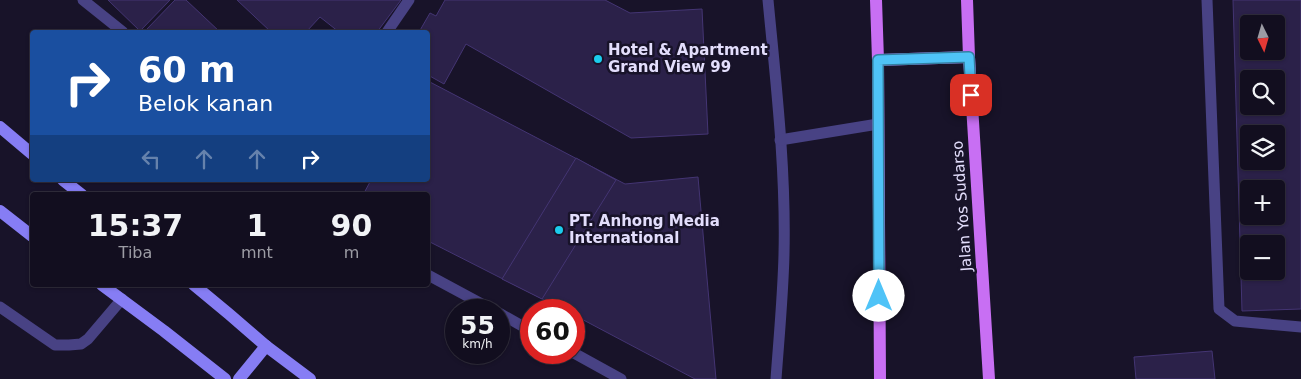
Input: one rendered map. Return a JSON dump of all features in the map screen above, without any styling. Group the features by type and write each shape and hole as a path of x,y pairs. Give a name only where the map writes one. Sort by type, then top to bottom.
{"main road":[{"path":"876,0 878,60 879,377"},
{"name":"Jalan Yos Sudarso","path":"967,0 989,379"},
{"path":"878,60 969,57"},
{"path":"0,127 30,152"},
{"path":"66,182 78,192"},
{"path":"0,211 30,234"},
{"path":"105,287 225,379"},
{"path":"196,287 266,346 310,379"},
{"path":"239,379 266,346"}],"lane":[{"path":"83,0 120,30"},
{"path":"388,30 409,0"},
{"path":"768,0 783,187 784,254 776,379"},
{"path":"1207,0 1218,309 1235,321 1301,327"},
{"path":"780,140 878,124"},
{"path":"430,276 473,299"},
{"path":"0,307 55,345 69,345 81,344 88,339 122,300"},
{"path":"585,359 621,379"}],"building":[{"path":"108,0 170,0 141,30"},
{"path":"175,0 186,0 218,30 146,30"},
{"path":"237,0 401,0 378,30 336,30 320,17 308,30 269,30"},
{"name":"Hotel & Apartment Grand View 99","path":"445,0 605,0 630,13 702,9 708,134 631,138 466,44 444,84 430,76 430,30 420,30 430,13 436,16"},
{"path":"1233,0 1301,0 1301,309 1242,311 1241,280 1285,280 1285,235 1240,235 1240,242"},
{"path":"430,82 625,184 698,177 716,379 695,379 585,321 585,299 542,299 430,242 430,192 365,192 370,182 430,182"},
{"name":"PT. Anhong Media International","path":"576,158 616,180 542,299 502,279"},
{"path":"1212,351 1215,379 1136,379 1134,357"}],"place":[{"name":"Hotel & Apartment Grand View 99","path":"598,59"},
{"name":"PT. Anhong Media International","path":"559,230"}],"route":[{"path":"879,296 878,60 969,57 971,95"}]}
